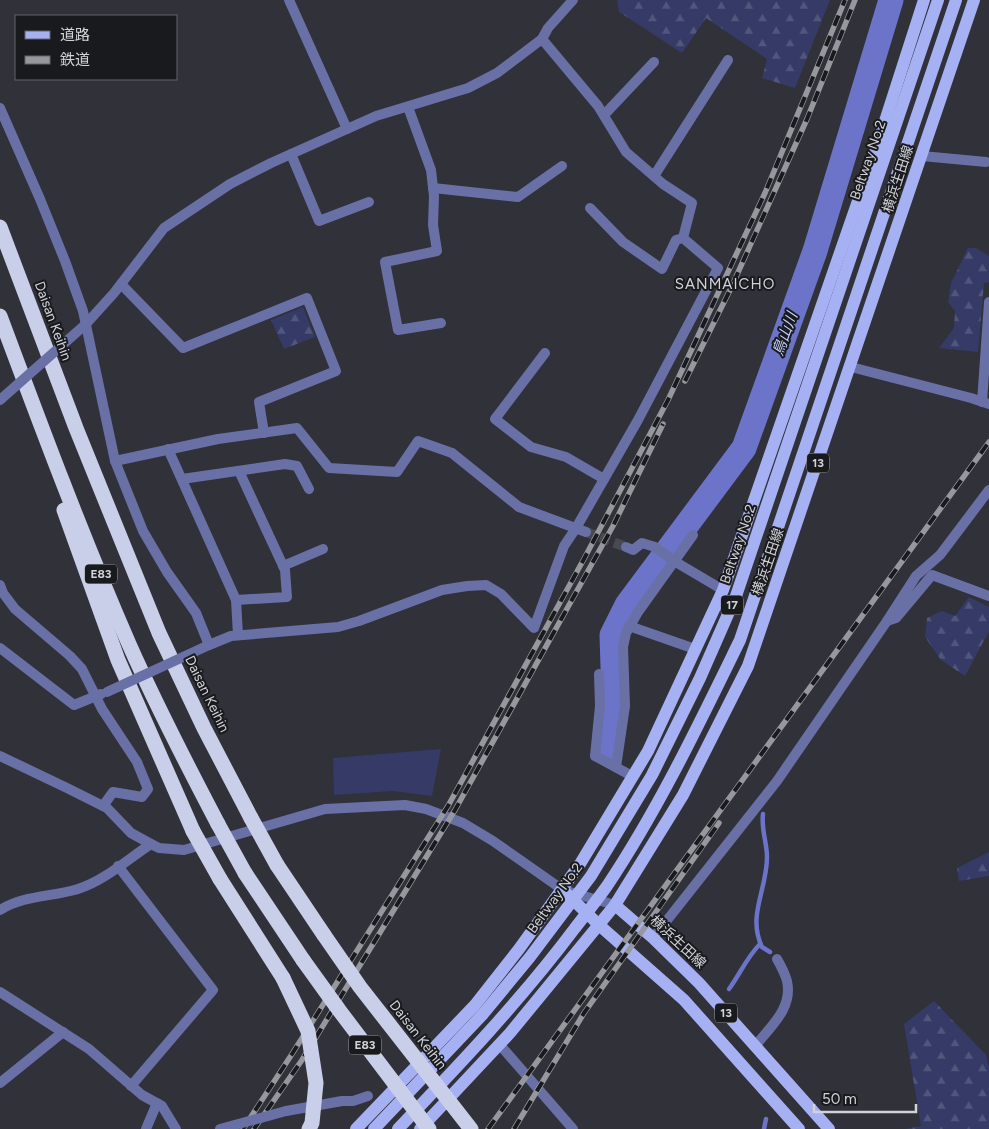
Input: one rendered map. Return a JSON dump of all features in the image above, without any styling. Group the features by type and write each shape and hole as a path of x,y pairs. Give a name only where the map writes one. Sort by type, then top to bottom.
{"highway":[{"name":"Daisan Keihin","path":"0,226 76,428 159,633 204,728 277,865 360,987 471,1129"},
{"name":"E83","path":"0,316 45,436 130,644 171,732 218,824 245,873 303,960 429,1129"},
{"path":"45,436 58,493 118,660 193,831 220,879 283,978 308,1032 316,1083 312,1123 309,1129"}],"main road":[{"path":"356,1129 475,1005 519,949 563,890 648,751 723,590 876,149 924,0"},
{"name":"Beltway No.2","path":"374,1129 483,1014 530,957 591,876 652,775 700,678 736,596 938,0"},
{"name":"17","path":"398,1129 502,1018 545,968 607,886 665,789 697,728 740,640 956,0"},
{"name":"横浜生田線","path":"829,1129 699,983 653,938 615,905 683,795 748,666 974,0"},
{"name":"13","path":"563,890 598,925 684,1000 799,1129"},
{"path":"420,1129 500,1045 615,905"}],"street":[{"path":"288,0 347,129"},
{"path":"0,400 86,324 121,284 164,228 230,184 291,154 376,116 476,84 497,73 542,40 548,28 573,0"},
{"path":"542,40 604,116 626,152 663,184 692,203 682,238"},
{"path":"654,176 728,60"},
{"path":"604,116 654,62"},
{"path":"408,107 430,170 433,188 433,225 437,251 385,262 398,330 441,323"},
{"path":"0,108 65,260 83,311 115,461 144,531 167,572 196,613 209,645"},
{"path":"291,154 320,221 369,202"},
{"path":"922,156 986,162"},
{"path":"433,188 518,197 562,166"},
{"path":"590,208 623,242 662,269 676,240 682,238"},
{"path":"0,648 74,704 102,694 231,636 338,627 442,590 486,585 501,594 534,628 564,546 581,530 604,479 638,420 718,268 682,238"},
{"path":"121,284 183,348 307,298 336,371 259,402 264,433"},
{"path":"851,367 986,403 989,302"},
{"path":"545,353 495,419 531,447 566,457 604,479"},
{"path":"115,461 218,439 297,428 329,468 397,472 418,441 452,453 520,507 581,530"},
{"path":"168,449 236,600 238,635"},
{"path":"182,480 285,464 297,466 308,490"},
{"path":"236,600 287,597 285,570 239,471"},
{"path":"653,938 777,781 916,576 940,555 989,490"},
{"path":"616,767 625,706 623,646 626,633 674,561 694,535"},
{"path":"626,547 633,550 642,543 656,547 674,561 723,590"},
{"path":"283,566 323,549"},
{"path":"887,621 896,618 932,575 989,596"},
{"path":"0,585 3,593 15,609 70,656 102,694 102,709 137,762 148,789 142,797 113,792 103,806"},
{"path":"630,626 695,649"},
{"path":"599,674 600,706 595,756 632,776"},
{"path":"0,756 103,806 131,833 159,848 184,850 325,809 405,805 426,809 463,823 493,841 563,890 615,905"},
{"path":"0,910 27,898 79,888 99,879 151,844"},
{"path":"118,866 213,990 130,1086"},
{"path":"756,1045 783,1012 788,995 787,980 777,959"},
{"path":"0,992 89,1049 130,1086 162,1106 176,1129"},
{"path":"0,1083 63,1032"},
{"path":"500,1045 573,1129"},
{"path":"220,1129 286,1112 342,1101 353,1101 368,1096"},
{"path":"146,1129 157,1103"}],"green space":[{"path":"617,0 830,0 795,88 762,78 767,59 706,18 682,53 619,12"},
{"path":"968,248 976,248 989,256 989,282 984,283 978,352 939,348 954,328 955,311 948,302 951,283"},
{"path":"303,307 315,337 284,349 271,320"},
{"path":"969,597 989,607 989,631 965,676 941,660 925,637 927,618 942,611 955,616"},
{"path":"441,749 432,796 393,791 334,795 333,758"},
{"path":"989,852 989,876 959,881 957,868"},
{"path":"934,1001 986,1055 989,1067 989,1129 905,1129 921,1126 904,1024"}],"waterway":[{"name":"鳥山川","path":"607,752 614,699 612,635 627,605 744,448 815,251 891,0"},
{"path":"763,814 767,857 756,924 762,947 770,952"},
{"path":"729,989 751,954 760,944"},
{"path":"764,1129 766,1119"}],"tunnel":[{"path":"586,532 626,547"}],"railway":[{"path":"243,1129 448,806 585,557 668,400 765,193 845,0"},
{"path":"685,381 731,288 807,119 855,0"},
{"path":"254,1129 302,1060 455,810 613,526 663,424"},
{"path":"488,1129 989,442"},
{"path":"514,1129 584,1013 719,823"}],"district":[{"name":"SANMAICHO","path":"725,284"}]}
